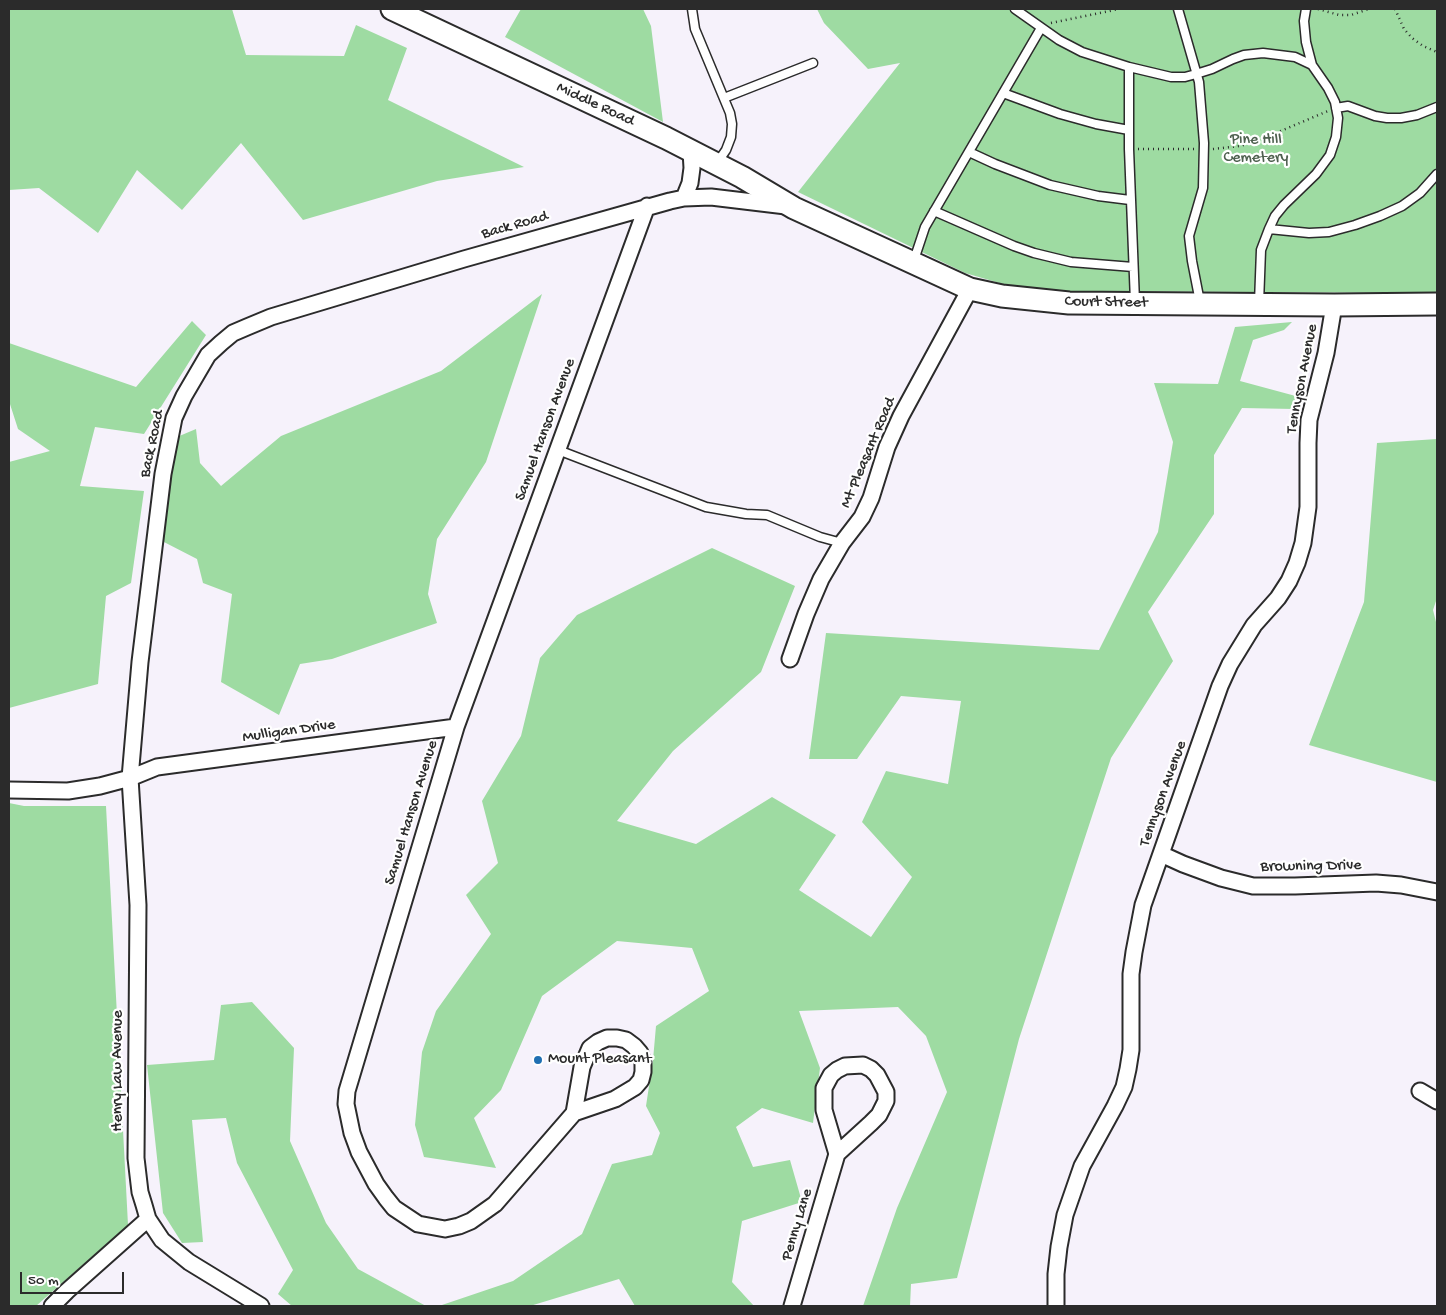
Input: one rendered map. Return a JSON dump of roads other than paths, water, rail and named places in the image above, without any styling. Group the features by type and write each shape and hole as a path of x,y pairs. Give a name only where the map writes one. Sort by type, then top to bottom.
{"street":[{"name":"Middle Road","path":"392,9 414,13 717,164 794,208"},
{"path":"684,198 690,183 692,168 691,151"},
{"name":"Back Road","path":"130,778 141,652 156,525 174,418 196,373 208,355 233,333 272,317 647,206 684,198 711,197 794,208"},
{"name":"Samuel Hanson Avenue","path":"574,1113 496,1204 471,1221 445,1229 418,1224 394,1208 367,1169 352,1133 346,1104 347,1090 456,728 647,206"},
{"name":"Court Street","path":"794,208 970,289 1035,300 1068,303 1437,304"},
{"name":"Mt Pleasant Road","path":"790,659 821,579 842,543 862,517 871,498 887,447 898,423 970,289"},
{"name":"Tennyson Avenue","path":"1056,1306 1058,1247 1065,1215 1082,1166 1115,1106 1124,1087 1128,1069 1131,1050 1131,974 1143,905 1217,695 1230,664 1254,625 1278,598 1299,556 1306,525 1309,420 1326,353 1334,305"},
{"name":"Mulligan Drive","path":"130,778 157,767 456,728"},
{"path":"9,790 68,791 100,786 130,778"},
{"name":"Henry Law Avenue","path":"130,778 138,905 136,1158 140,1192 148,1219 162,1240 189,1262 261,1306"},
{"name":"Browning Drive","path":"1161,854 1213,875 1253,886 1376,883 1402,885 1437,892"},
{"path":"607,1038 626,1040 634,1046 640,1054 643,1063 641,1080 635,1087 615,1099 574,1113 582,1067 590,1048 607,1038"},
{"path":"845,1066 863,1066 871,1069 878,1075 883,1083 886,1101 879,1115 837,1154 824,1110 824,1088 831,1075 837,1070 845,1066"},
{"path":"1420,1091 1437,1101"},
{"name":"Penny Lane","path":"792,1306 837,1154"},
{"path":"52,1306 148,1219"}],"lane":[{"path":"692,9 696,29 730,113 732,124 731,137 726,150 717,164"},
{"path":"1014,9 1041,28 1082,52 1129,67 1171,76 1185,77 1212,69 1233,58 1263,53 1295,57 1312,65"},
{"path":"1178,9 1199,82 1204,150 1202,188 1190,236 1192,261 1201,304"},
{"path":"1260,304 1261,250 1269,229 1275,216 1284,205 1316,174 1330,155 1336,137 1338,118 1336,102 1312,65 1306,42 1304,21 1306,9"},
{"path":"913,264 920,238 934,211 1041,28"},
{"path":"724,98 813,63"},
{"path":"1129,67 1130,200 1135,303"},
{"path":"1003,93 1060,114 1096,124 1129,130"},
{"path":"1336,108 1348,106 1381,117 1401,118 1417,115 1437,107"},
{"path":"969,152 1050,185 1098,196 1130,200"},
{"path":"1269,229 1309,233 1329,232 1354,225 1402,206 1420,193 1437,174"},
{"path":"934,211 1034,253 1071,262 1132,267"},
{"path":"558,450 706,507 746,514 767,515 820,537 842,543"}],"place":[{"name":"Mount Pleasant","path":"538,1060"}],"park label":[{"name":"Pine Hill Cemetery","path":"1256,150"}]}
